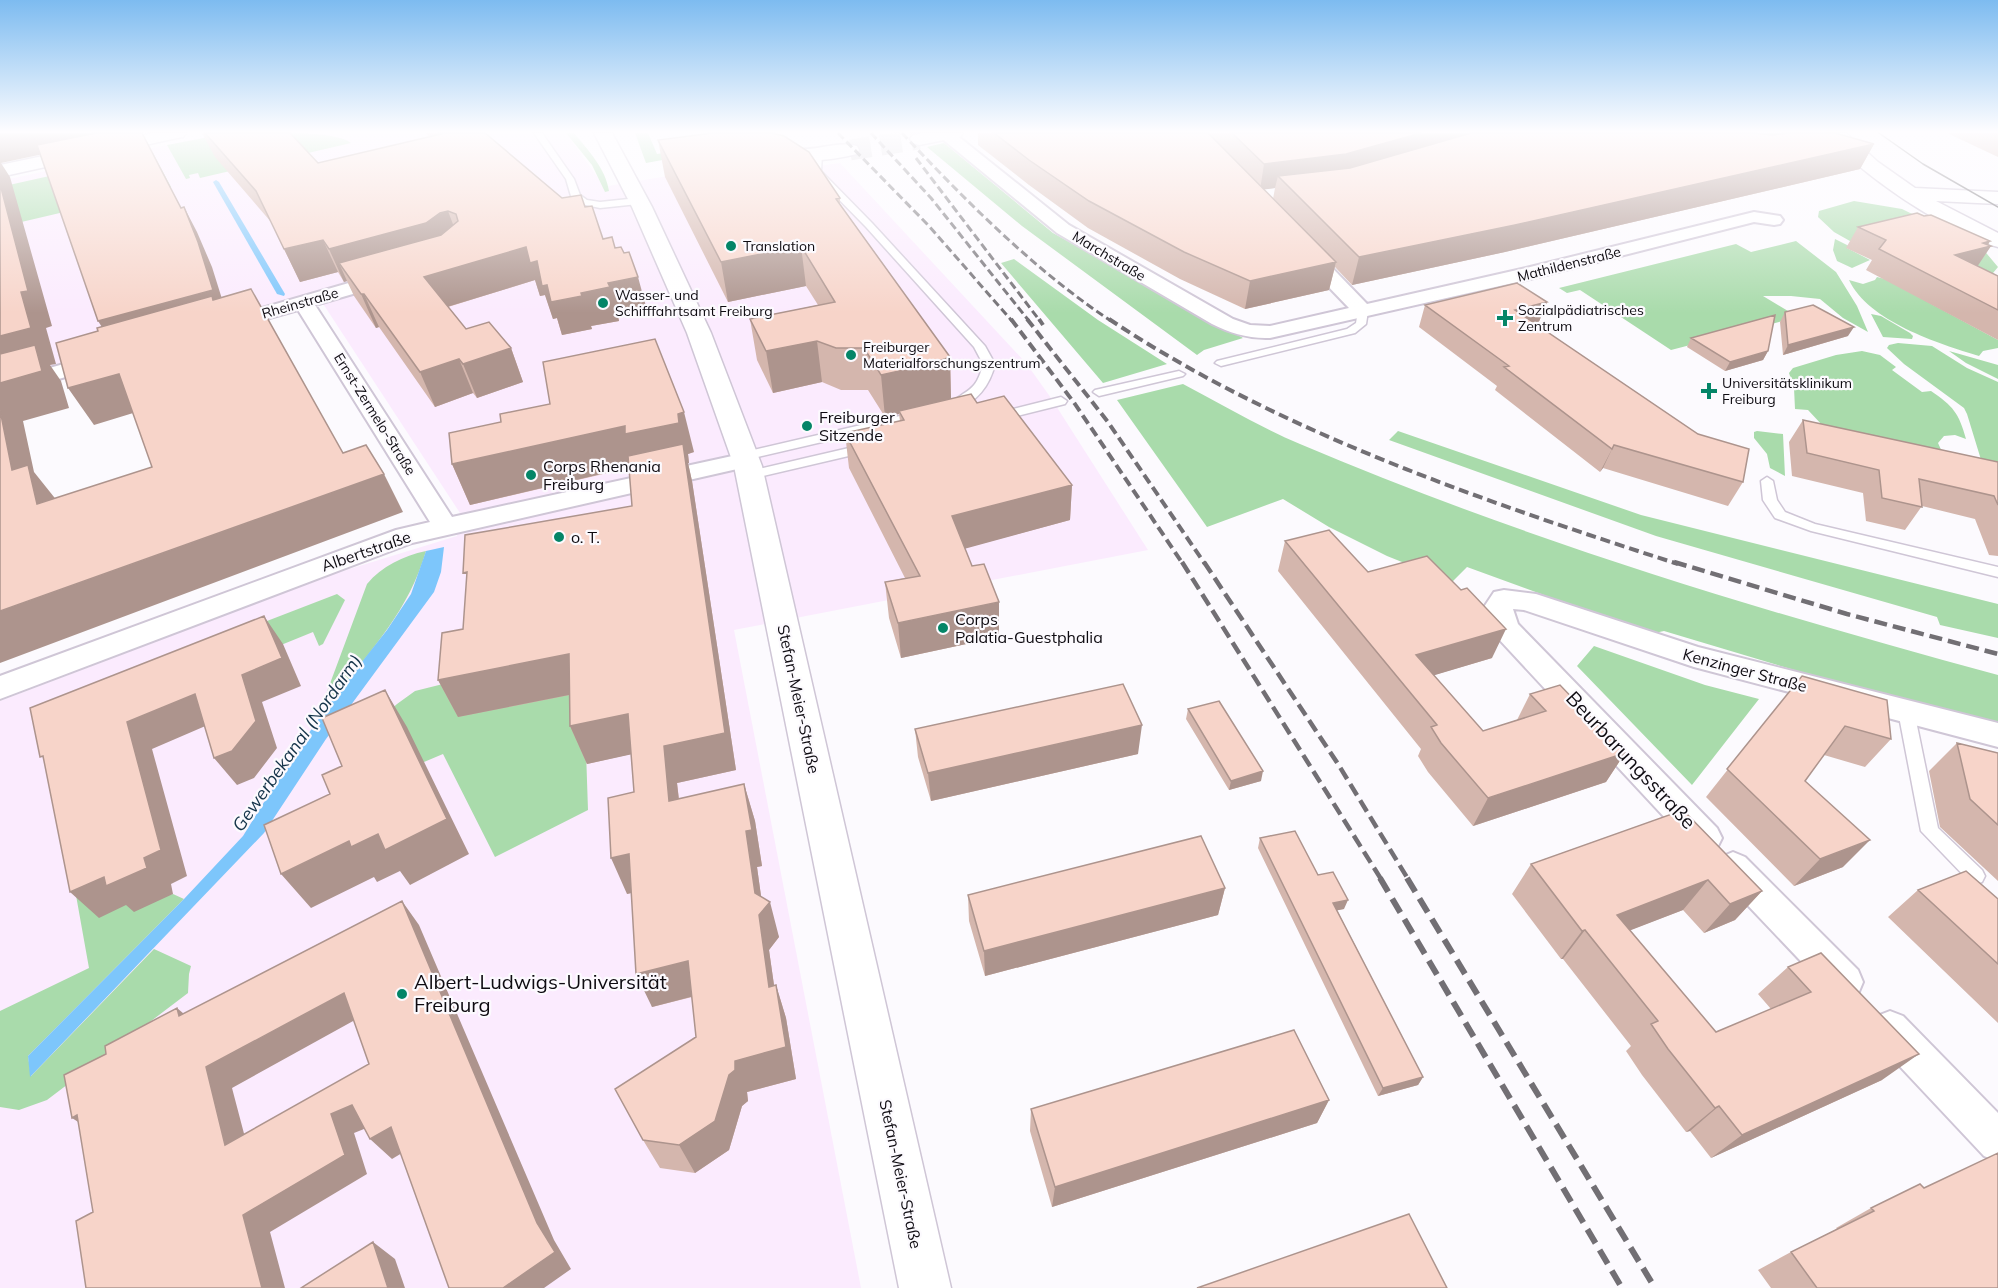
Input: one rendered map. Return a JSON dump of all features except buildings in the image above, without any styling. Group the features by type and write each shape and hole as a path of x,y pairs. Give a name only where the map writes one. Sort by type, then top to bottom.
{"main road":[{"name":"Stefan-Meier-Straße","path":"634,193 699,333 747,463 781,611 925,1288"},
{"path":"1943,193 1998,227"},
{"path":"1912,194 1998,198"},
{"path":"1912,194 1998,241"}],"street":[{"name":"Marchstraße","path":"1021,193 1063,229 1219,320 1238,329 1257,332"},
{"name":"Mathildenstraße","path":"1257,332 1270,332 1537,272 1754,218 1774,220"},
{"path":"1293,238 1363,311"},
{"name":"Rheinstraße","path":"202,331 402,273"},
{"name":"Ernst-Zermelo-Straße","path":"303,302 446,527"},
{"path":"0,389 124,353"},
{"name":"Albertstraße","path":"0,688 405,536 747,463"},
{"name":"Kenzinger Straße","path":"1498,607 1504,599 1526,601 1694,657 1998,735"},
{"name":"Beurbarungsstraße","path":"1498,607 1506,629 1998,1142"}],"lane":[{"path":"575,193 584,202 600,205 638,201"},
{"path":"838,193 979,346 989,364 985,382 966,400 948,407"},
{"path":"852,228 869,225"},
{"path":"1221,363 1351,331 1361,324 1363,311"},
{"path":"1099,392 1179,374"},
{"path":"982,420 1061,402"},
{"path":"747,463 927,414"},
{"path":"747,463 881,444"},
{"path":"1767,481 1770,500 1780,515 1810,527 1998,572"},
{"path":"1906,711 1929,831 1976,876"}],"shaded area":[{"name":"Albert-Ludwigs-Universität Freiburg","path":"2,193 868,193 1026,363 1051,398 1148,550 734,630 861,1288 0,1288 0,701 330,575 457,536 460,513 316,293 34,374"}],"green space":[{"path":"0,193 145,193 0,227"},
{"path":"982,193 1005,193 1053,233 1243,338 1204,350 1197,355 1022,226"},
{"path":"1854,201 1902,209 1982,248 1998,267 1993,273 1998,276 1998,305 1857,245 1834,232 1818,217 1819,211"},
{"path":"1835,239 1870,260 1852,268 1837,261 1833,250"},
{"path":"1796,241 1836,272 1857,306 1868,332 1843,318 1820,299 1763,296 1798,317 1671,350 1580,290 1567,293 1559,288 1736,244 1751,252"},
{"path":"1014,259 1098,320 1167,364 1103,383 1001,263"},
{"path":"1877,277 1885,279 1998,340 1998,348 1983,351 1979,356 1944,345 1888,319 1858,295 1849,280 1863,284"},
{"path":"1871,314 1881,316 1910,333 1913,336 1912,339 1883,337"},
{"path":"1898,343 1932,346 1967,368 1998,382 1998,498 1986,476 1964,408 1904,364 1887,348 1889,345"},
{"path":"1862,351 1880,355 1896,367 1892,370 1922,392 1931,391 1945,401 1958,416 1966,439 1955,435 1944,436 1938,443 1943,454 1823,426 1808,410 1795,409 1794,388 1789,373 1793,368 1836,355"},
{"path":"1949,351 1998,365 1998,379 1966,363"},
{"path":"1183,384 1255,423 1300,444 1471,512 1645,572 1909,651 1998,675 1998,724 1794,670 1664,631 1650,634 1467,567 1452,582 1387,556 1329,527 1283,499 1207,527 1117,400"},
{"path":"1398,431 1641,515 1998,604 1998,638 1940,625 1937,617 1656,536 1389,440"},
{"path":"1754,432 1783,434 1785,476 1770,468 1767,454 1754,438"},
{"path":"426,551 410,592 388,628 335,696 325,697 367,584 379,572 394,563"},
{"path":"337,594 345,600 323,644 319,646 313,632 121,710 108,682"},
{"path":"1594,646 1705,685 1759,699 1692,785 1577,666"},
{"path":"459,680 584,692 588,810 495,857 443,754 424,762 345,751 397,704 415,691"},
{"path":"47,733 132,903 173,894 184,899 28,1056 31,1076 154,949 191,966 188,993 47,1100 19,1110 0,1107 0,1011 89,968"}],"water":[{"path":"444,547 441,572 434,592 326,739 264,833 30,1077 28,1056 184,899 243,836 294,754 335,696 387,630 411,594 426,551"}],"waterway":[{"name":"Gewerbekanal (Nordarm)","path":"222,193 281,294"}],"tram line":[{"path":"1974,193 1998,207"}],"railway":[{"path":"897,193 929,226 1012,321"},
{"path":"926,193 1029,321"},
{"path":"943,193 1040,321"},
{"path":"960,193 1027,257 1111,321"},
{"path":"1011,319 1075,404 1183,564"},
{"path":"1027,319 1108,422 1205,564"},
{"path":"1039,319 1043,325"},
{"path":"1109,319 1174,359 1242,396 1313,430 1458,489 1678,564"},
{"path":"1182,562 1381,879"},
{"path":"1204,562 1338,764 1408,879"},
{"path":"1674,562 1847,614 1998,654"},
{"path":"1380,878 1622,1288"},
{"path":"1407,878 1655,1288"}],"place":[{"name":"Translation","path":"731,246"},
{"name":"Wasser- und Schifffahrtsamt Freiburg","path":"603,303"},
{"name":"Sozialpädiatrisches Zentrum","path":"1505,318"},
{"name":"Freiburger Materialforschungszentrum","path":"851,355"},
{"name":"Universitätsklinikum Freiburg","path":"1709,391"},
{"name":"Freiburger Sitzende","path":"807,426"},
{"name":"Corps Rhenania Freiburg","path":"531,475"},
{"name":"o. T.","path":"559,537"},
{"name":"Corps Palatia-Guestphalia","path":"943,628"},
{"name":"Albert-Ludwigs-Universität Freiburg","path":"402,994"}]}
